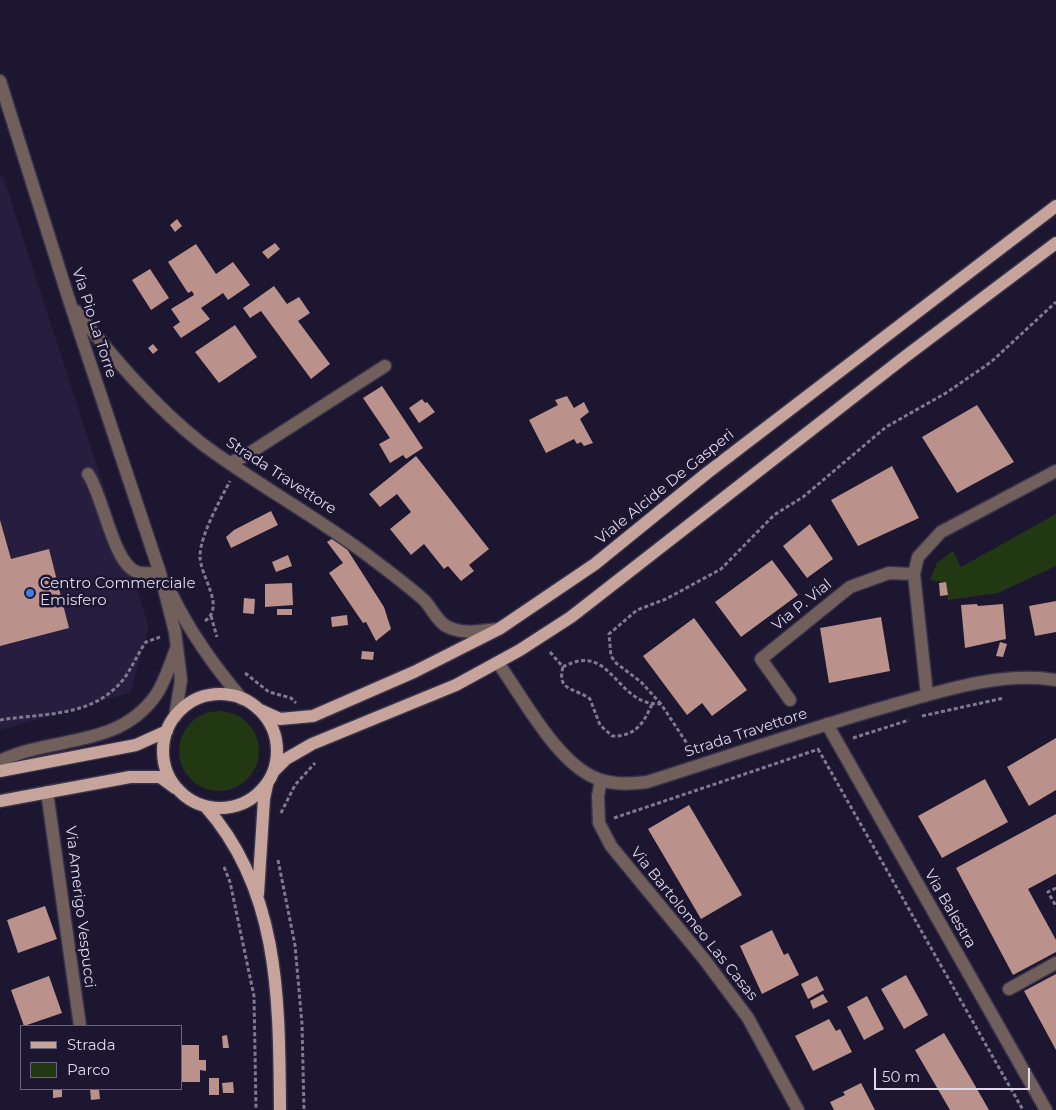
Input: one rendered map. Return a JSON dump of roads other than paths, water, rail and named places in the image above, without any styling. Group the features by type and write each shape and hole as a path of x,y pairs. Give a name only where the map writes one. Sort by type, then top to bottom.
{"main road":[{"name":"Viale Alcide De Gasperi","path":"180,791 171,780 165,763 164,744 167,731 175,717 185,706 206,696 228,695 242,699 258,709 280,718 312,716 430,665 499,629 595,564 707,473 1056,206"},
{"name":"Viale Alcide De Gasperi","path":"0,801 130,777 160,777 191,800 205,806 223,808 241,804 256,795 270,777 298,751 456,685 541,637 600,596 906,356 1056,243"},
{"name":"Viale Alcide De Gasperi","path":"258,709 265,716 274,734 277,753 270,777"},
{"path":"0,770 136,745 167,731"},
{"path":"258,897 264,799 270,777"},
{"path":"205,806 222,828 258,897 272,946 278,1003 280,1110"}],"street":[{"name":"Via Pio La Torre","path":"0,81 70,303 160,573 177,647 181,680 175,717"},
{"name":"Strada Travettore","path":"70,303 106,348 161,407 232,468 340,535 401,580 426,602 446,626 460,631 475,632 499,629"},
{"path":"232,468 245,456 385,366"},
{"path":"927,695 914,574 918,557 941,532 1056,471"},
{"path":"88,474 94,482 110,532 126,562 138,572 160,573"},
{"name":"Via Pio La Torre","path":"160,573 188,628 213,664 242,699"},
{"name":"Via P. Vial","path":"790,700 761,659 850,587 889,573 914,574"},
{"path":"0,761 19,752 106,734 132,721 157,695 177,647"},
{"name":"Strada Travettore","path":"498,663 563,755 576,767 601,780 630,784 647,782 827,724 927,695 1009,680 1056,680"},
{"name":"Via Balestra","path":"827,724 1046,1110"},
{"name":"Via Bartolomeo Las Casas","path":"601,780 598,796 599,823 611,846 704,959 748,1018 798,1110"},
{"name":"Via Amerigo Vespucci","path":"48,792 80,1025"},
{"path":"1009,989 1056,963"}],"place":[{"name":"Centro Commerciale Emisfero","path":"30,593"}]}
